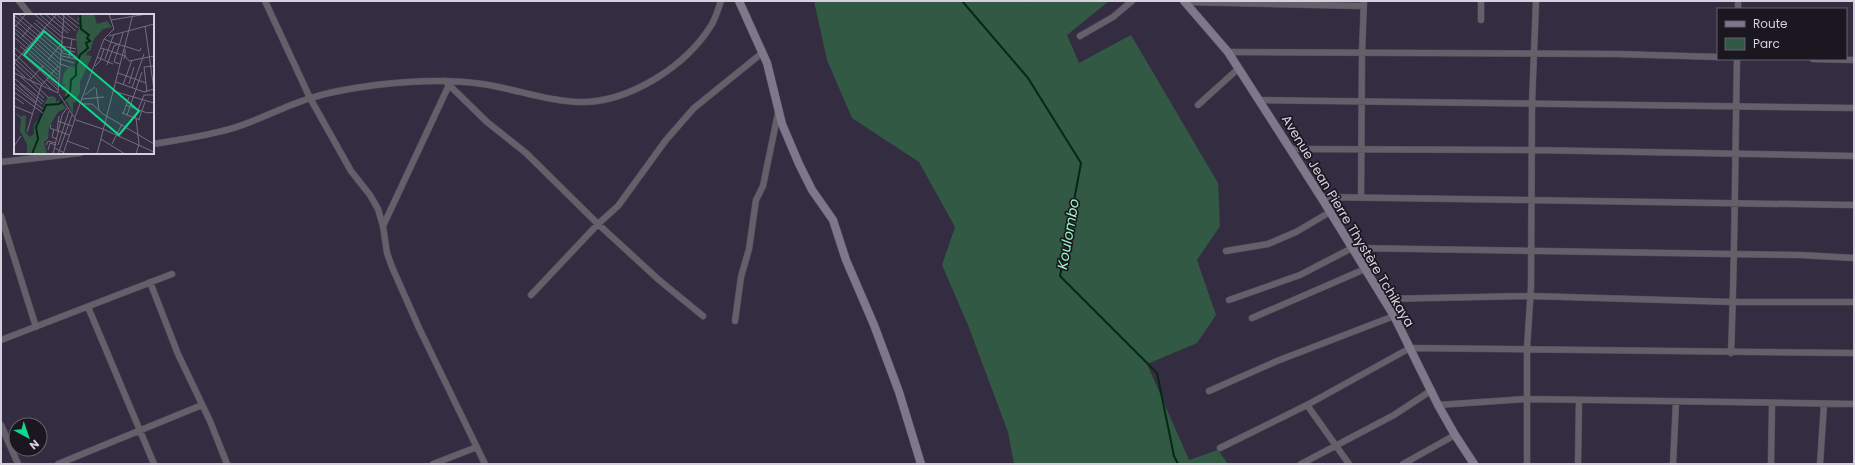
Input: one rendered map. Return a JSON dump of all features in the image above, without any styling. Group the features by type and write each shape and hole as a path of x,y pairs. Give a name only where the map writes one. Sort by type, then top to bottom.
{"street":[{"path":"19,1 29,14"},
{"path":"265,1 310,98 351,171 370,195 378,209 383,226 387,253 392,267 418,328 485,464"},
{"path":"154,144 230,129 310,98 338,91 377,85 447,83 481,84 550,99 570,101 604,100 631,90 675,67 696,46 712,23 721,1"},
{"path":"739,1 762,53 782,124 799,164 812,190 833,220 846,260 874,325 899,392 921,464"},
{"path":"1080,36 1113,17 1132,1"},
{"path":"1184,1 1364,4 1361,101 1361,198"},
{"name":"Avenue Jean Pierre Thystère Tchikaya","path":"1184,1 1228,52 1321,197 1394,316 1432,390 1438,405 1474,464"},
{"path":"1481,1 1481,20"},
{"path":"1527,464 1526,399 1527,348 1531,296 1532,103 1536,1"},
{"path":"1228,52 1534,53 1717,57"},
{"path":"531,295 598,224 618,206 645,171 666,140 694,108 762,53"},
{"path":"1731,352 1734,203 1737,154 1737,60"},
{"path":"1198,105 1239,68"},
{"path":"447,83 487,122 526,154 598,224 659,280 703,316"},
{"path":"383,226 447,83"},
{"path":"1259,100 1532,103 1635,106 1736,105 1854,108"},
{"path":"735,321 741,277 749,249 756,200 763,186 779,110"},
{"path":"1290,149 1532,150 1854,156"},
{"path":"1,162 62,154"},
{"path":"1321,197 1854,205"},
{"path":"1226,251 1268,244 1296,232 1330,212"},
{"path":"1,216 36,327"},
{"path":"1229,300 1300,275 1352,248 1800,255 1854,258"},
{"path":"1252,318 1365,269"},
{"path":"1,340 172,274"},
{"path":"150,282 178,354 227,464"},
{"path":"1384,300 1531,296 1733,302 1854,302"},
{"path":"88,307 154,464"},
{"path":"1209,391 1277,361 1394,316"},
{"path":"1220,448 1307,405 1410,348 1527,348 1854,353"},
{"path":"1301,464 1394,415 1432,390"},
{"path":"1438,405 1526,399 1772,404 1854,404"},
{"path":"1578,464 1579,400"},
{"path":"1673,464 1676,402"},
{"path":"1772,404 1772,464"},
{"path":"1820,464 1824,404"},
{"path":"58,464 202,405"},
{"path":"1307,405 1349,464"},
{"path":"1,425 18,464"},
{"path":"1403,464 1455,435"},
{"path":"433,464 477,448"}],"green space":[{"path":"814,1 1024,1 1025,3 1027,1 1109,1 1067,35 1079,63 1131,35 1218,183 1220,226 1197,260 1216,315 1197,343 1147,364 1189,460 1218,450 1228,464 1014,464 1008,432 968,325 942,265 955,227 919,162 852,118 827,60"}],"waterway":[{"name":"Koulombo","path":"962,1 1028,78 1081,163 1060,276 1157,373 1174,456 1178,464"}]}
